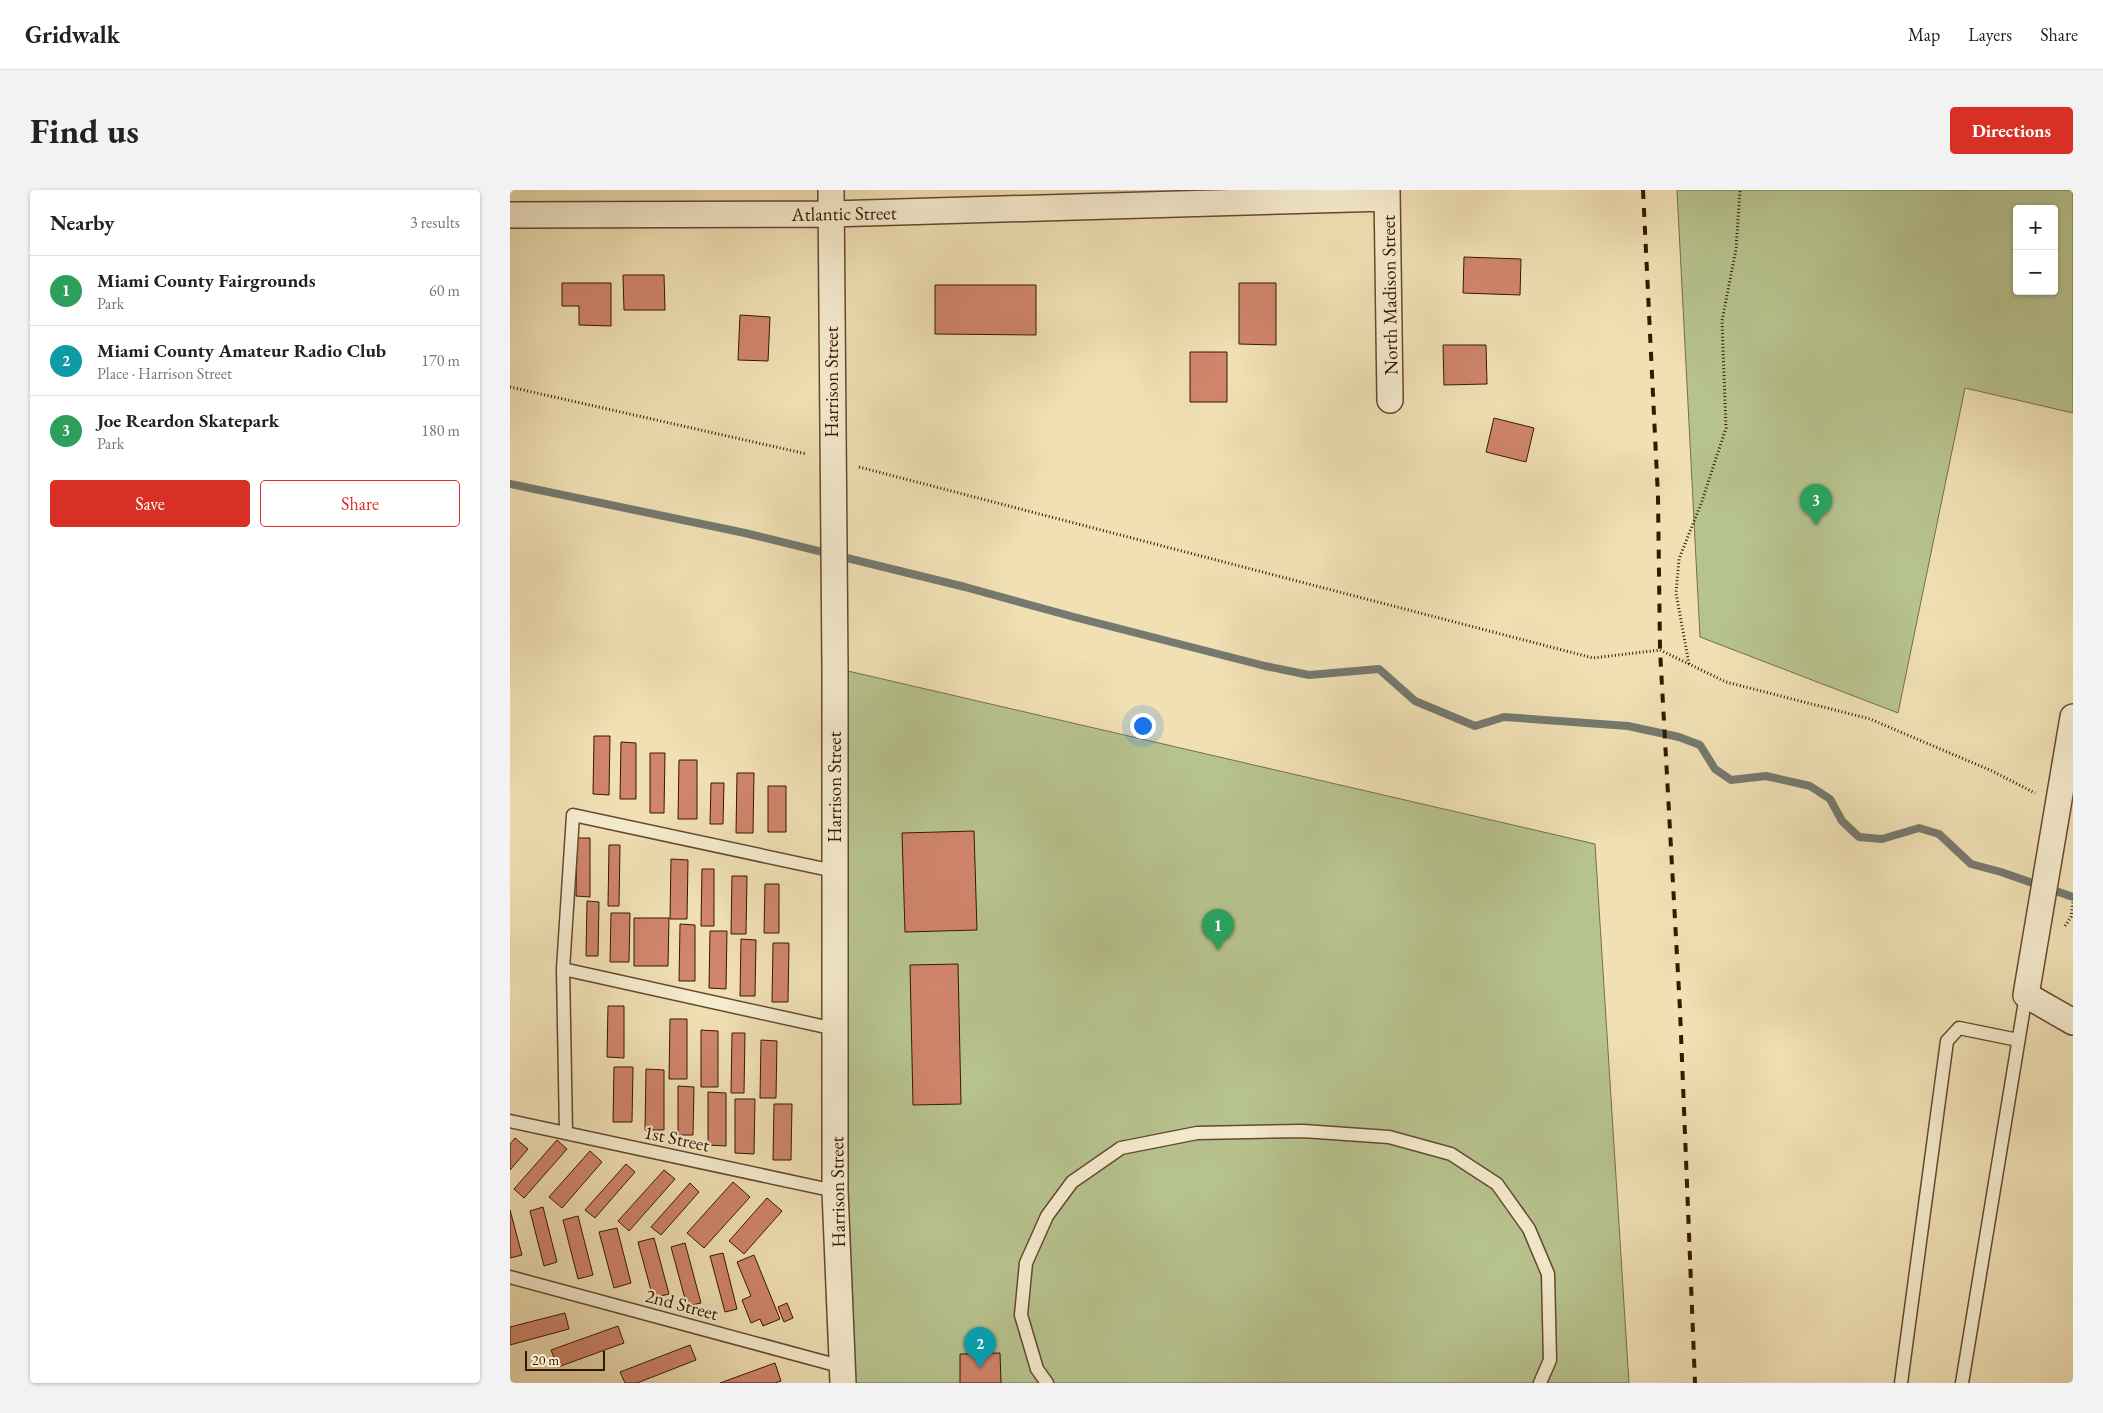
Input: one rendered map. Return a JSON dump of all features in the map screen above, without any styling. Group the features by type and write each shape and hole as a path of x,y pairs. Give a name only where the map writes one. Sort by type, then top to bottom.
{"street":[{"name":"Atlantic Street","path":"510,215 831,202 1387,194"},
{"name":"North Madison Street","path":"1387,194 1390,400"},
{"name":"Harrison Street","path":"831,202 835,1191 843,1375"},
{"path":"2072,729 2026,995 2073,1022"}],"lane":[{"path":"566,1133 563,969 573,815 834,871"},
{"path":"563,969 834,1029"},
{"path":"1962,1383 2026,995"},
{"path":"1901,1383 1947,1041 1959,1028 2018,1040"},
{"name":"1st Street","path":"510,1121 835,1191"},
{"path":"1047,1383 1037,1369 1021,1315 1026,1263 1047,1216 1072,1182 1121,1148 1197,1133 1303,1131 1398,1139 1451,1154 1497,1184 1529,1229 1548,1274 1550,1360 1540,1383"},
{"name":"2nd Street","path":"510,1277 843,1375"}],"path":[{"path":"1689,664 1676,592 1679,559 1702,501 1726,428 1722,321 1736,249 1740,190"},
{"path":"510,387 832,460 1594,658 1660,650 1726,682 1870,719 1992,771 2059,805"},
{"path":"2071,916 2073,902"}],"green space":[{"path":"1677,190 2073,190 2073,413 1965,388 1898,713 1700,637"},
{"path":"835,668 1595,844 1629,1383 843,1383"}],"building":[{"path":"1464,257 1521,259 1520,295 1463,293"},
{"path":"623,275 664,275 665,310 624,310"},
{"path":"562,283 611,283 611,326 579,325 579,306 562,306"},
{"path":"1239,283 1276,283 1276,345 1239,344"},
{"path":"935,285 1036,285 1036,335 935,334"},
{"path":"740,315 770,317 768,361 738,360"},
{"path":"1443,345 1486,345 1487,384 1444,385"},
{"path":"1190,352 1227,352 1227,402 1190,402"},
{"path":"1494,418 1534,428 1526,462 1486,452"},
{"path":"594,736 610,736 609,795 593,794"},
{"path":"621,742 636,743 636,799 620,799"},
{"path":"650,753 665,753 664,813 650,813"},
{"path":"679,760 697,760 697,819 678,819"},
{"path":"737,773 754,773 753,833 736,833"},
{"path":"711,783 724,783 723,824 710,824"},
{"path":"768,786 786,786 786,832 768,832"},
{"path":"974,831 977,930 905,932 902,833"},
{"path":"577,838 590,838 590,897 576,896"},
{"path":"609,845 620,845 619,906 608,906"},
{"path":"671,859 688,860 687,919 670,919"},
{"path":"702,869 714,869 714,926 701,926"},
{"path":"732,876 747,876 746,934 731,934"},
{"path":"765,884 779,884 779,933 764,933"},
{"path":"587,901 599,902 598,956 586,956"},
{"path":"611,913 630,913 629,962 610,962"},
{"path":"634,918 669,918 668,966 634,966"},
{"path":"680,924 695,925 695,981 679,981"},
{"path":"710,931 727,931 726,989 709,988"},
{"path":"741,939 756,940 755,996 740,996"},
{"path":"773,943 789,943 788,1002 772,1002"},
{"path":"958,964 961,1104 913,1105 910,965"},
{"path":"608,1006 624,1006 624,1058 607,1057"},
{"path":"670,1019 687,1019 687,1079 669,1079"},
{"path":"701,1030 718,1031 718,1087 701,1087"},
{"path":"732,1033 745,1033 744,1093 731,1093"},
{"path":"761,1040 777,1041 776,1098 760,1098"},
{"path":"614,1067 633,1067 632,1122 613,1122"},
{"path":"646,1069 664,1070 664,1130 645,1130"},
{"path":"678,1086 694,1087 693,1135 678,1135"},
{"path":"708,1092 726,1093 726,1146 708,1145"},
{"path":"735,1099 755,1099 754,1154 735,1153"},
{"path":"774,1104 792,1104 791,1160 773,1160"},
{"path":"515,1138 528,1149 510,1170 510,1144"},
{"path":"557,1140 567,1149 524,1198 514,1189"},
{"path":"590,1151 602,1162 562,1208 549,1197"},
{"path":"626,1164 635,1172 595,1218 585,1210"},
{"path":"664,1170 675,1179 629,1231 618,1221"},
{"path":"733,1182 750,1197 704,1248 687,1233"},
{"path":"690,1183 699,1192 661,1235 651,1227"},
{"path":"767,1198 782,1211 744,1254 729,1241"},
{"path":"543,1207 557,1262 544,1266 530,1211"},
{"path":"510,1210 522,1255 510,1258"},
{"path":"578,1216 593,1275 578,1279 563,1220"},
{"path":"617,1228 631,1283 614,1288 599,1232"},
{"path":"654,1238 669,1294 653,1298 638,1242"},
{"path":"685,1243 701,1303 687,1306 671,1247"},
{"path":"723,1253 737,1309 725,1312 710,1256"},
{"path":"754,1255 780,1319 763,1326 760,1319 751,1323 742,1300 751,1296 737,1262"},
{"path":"787,1303 793,1318 784,1322 778,1307"},
{"path":"565,1313 569,1329 510,1345 510,1327"},
{"path":"618,1326 624,1343 558,1367 551,1350"},
{"path":"690,1345 696,1360 637,1383 625,1383 620,1372"},
{"path":"1000,1353 1001,1383 960,1383 960,1354"},
{"path":"775,1363 781,1381 775,1383 720,1383"}],"waterway":[{"path":"510,484 745,533 965,587 1265,666 1309,675 1379,669 1415,701 1475,726 1504,717 1628,726 1679,737 1700,745 1715,769 1731,780 1766,776 1810,786 1830,799 1842,821 1859,837 1882,839 1919,828 1939,834 1971,864 2001,872 2073,897"}],"railway":[{"path":"1643,190 1658,497 1660,650 1680,1010 1695,1383"}],"place":[{"name":"Joe Reardon Skatepark","path":"1816,525"},
{"name":"Miami County Fairgrounds","path":"1218,950"},
{"name":"Miami County Amateur Radio Club","path":"980,1368"}]}
